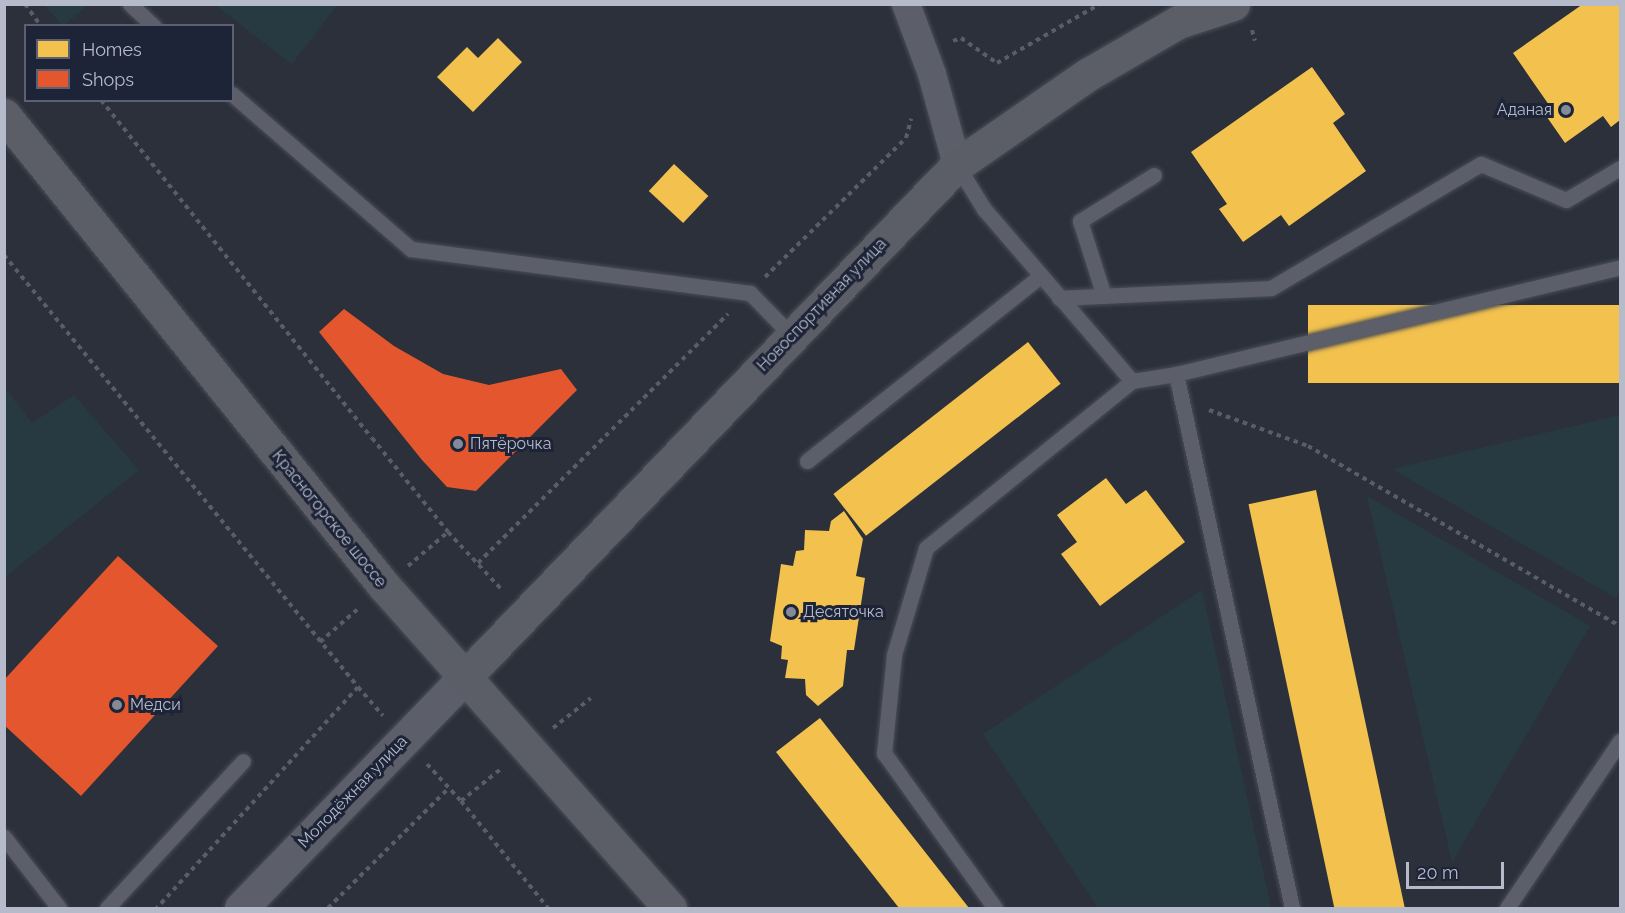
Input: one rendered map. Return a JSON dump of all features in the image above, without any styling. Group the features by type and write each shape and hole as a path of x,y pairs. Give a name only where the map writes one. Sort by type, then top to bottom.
{"main road":[{"name":"Новоспортивная улица","path":"466,676 523,614 957,165 1087,75 1168,27 1233,4"},
{"name":"Красногорское шоссе","path":"4,115 384,586 670,909"}],"street":[{"path":"906,4 923,51 957,165"},
{"name":"Молодёжная улица","path":"241,909 466,676"}],"lane":[{"path":"130,4 152,24"},
{"path":"234,96 411,249 750,292 792,336"},
{"path":"1059,298 1271,288 1481,164 1566,200 1620,168"},
{"path":"957,165 984,209 1132,381"},
{"path":"1104,296 1080,221 1154,175"},
{"path":"995,909 884,753 894,655 926,548 1132,381 1176,374 1620,267"},
{"path":"807,461 1040,276"},
{"path":"1176,374 1292,909"},
{"path":"1507,909 1620,741"},
{"path":"107,909 243,761"},
{"path":"4,837 59,909"}],"path":[{"path":"25,4 40,24"},
{"path":"923,51 961,38 997,63 1100,4"},
{"path":"103,102 378,446 523,614"},
{"path":"478,564 906,138 914,110"},
{"path":"4,255 358,687 157,909"},
{"path":"4,264 9,261"},
{"path":"1184,412 1206,409 1308,446 1620,626"},
{"path":"328,909 449,788 548,909"}],"shaded area":[{"path":"44,5 88,5 65,24 61,24"},
{"path":"215,5 337,5 292,64"},
{"path":"5,388 32,423 74,395 139,470 5,577"},
{"path":"1620,415 1620,591 1616,598 1392,469"},
{"path":"1367,496 1590,626 1452,862"},
{"path":"1202,590 1271,908 1098,908 983,734"}],"building: Homes":[{"path":"1583,4 1620,4 1620,120 1611,127 1603,116 1565,143 1542,110 1549,105 1513,53"},
{"path":"498,38 522,62 473,112 437,77 467,47 478,58"},
{"path":"1312,67 1345,114 1333,123 1366,171 1289,226 1281,215 1243,242 1219,209 1227,204 1191,152"},
{"path":"674,164 708,196 683,223 649,191"},
{"path":"1308,305 1620,305 1620,383 1308,383"},
{"path":"1028,342 1061,384 866,536 833,494"},
{"path":"1106,478 1126,504 1146,490 1185,542 1100,606 1061,554 1077,542 1057,515"},
{"path":"1316,490 1405,908 1334,908 1249,504"},
{"path":"844,511 863,539 856,576 865,578 854,650 847,650 843,686 818,706 806,695 805,679 785,678 788,660 781,659 782,646 770,641 781,564 793,566 796,551 804,550 805,530 829,531 831,521"},
{"path":"820,718 969,908 899,908 776,752"}],"building: Shops":[{"path":"344,309 394,346 443,374 489,385 561,369 577,390 476,491 447,487 422,460 319,332"},
{"path":"118,556 218,646 81,796 4,725 4,680"}],"place":[{"name":"Аданая","path":"1566,110"},
{"name":"Пятёрочка","path":"458,444"},
{"name":"Десяточка","path":"791,612"},
{"name":"Медси","path":"117,705"}]}
